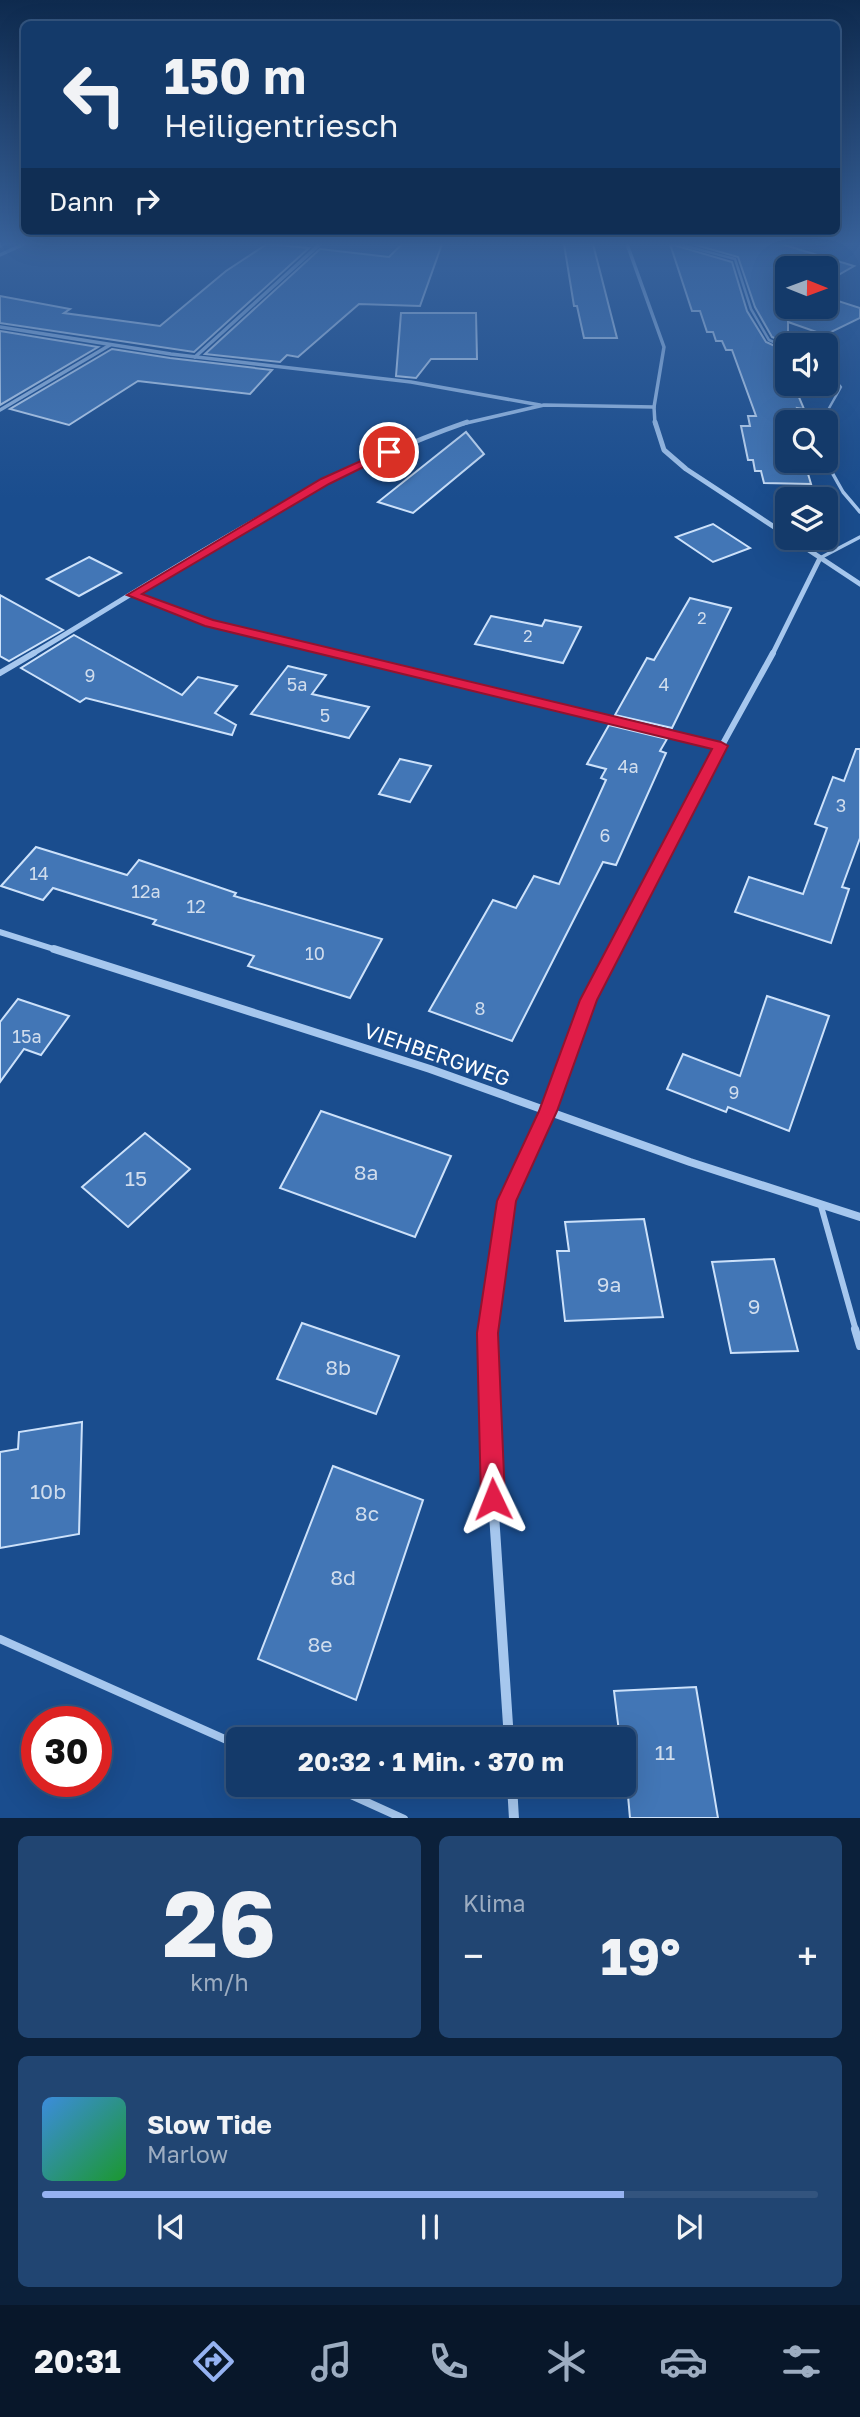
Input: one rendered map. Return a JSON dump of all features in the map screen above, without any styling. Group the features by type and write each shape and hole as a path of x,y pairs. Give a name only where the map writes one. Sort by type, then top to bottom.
{"street":[{"path":"11,329 195,357 395,379 488,393 544,405 654,407"},
{"path":"195,357 226,329"},
{"path":"657,329 664,348 654,407 655,429 664,450 686,469 775,528"},
{"path":"0,410 110,345"},
{"path":"0,673 325,481 410,442 480,418 544,405"},
{"path":"808,550 860,584"},
{"path":"508,1727 493,1499 488,1333 507,1201 548,1111 589,1000 721,746 783,635 820,558"},
{"path":"133,595 209,623 721,746"},
{"name":"VIEHBERGWEG","path":"0,932 430,1069 821,1206 860,1217"},
{"path":"513,1797 514,1818"}],"lane":[{"path":"763,329 769,340 775,343"},
{"path":"832,473 843,492 860,512"},
{"path":"820,558 860,537"},
{"path":"821,1206 860,1346"},
{"path":"0,1639 226,1740"},
{"path":"356,1797 404,1818"}],"building":[{"path":"39,329 220,329 194,352"},
{"path":"233,329 330,329 298,357 287,355 280,362 205,354"},
{"path":"400,329 476,329 477,359 431,359 416,378 396,376"},
{"path":"582,329 615,329 617,338 584,338"},
{"path":"706,329 758,329 766,342 775,346 775,396 798,396 804,409 775,410 775,473 808,473 811,484 764,483 761,471 755,471 753,460 748,460 741,426 750,426 748,416 756,416 732,350 726,350 722,341 716,341 713,332 707,332"},
{"path":"767,329 788,329 788,333 775,333 775,338"},
{"path":"807,329 838,329 829,333 819,333"},
{"path":"0,331 98,347 0,405"},
{"path":"112,349 272,370 250,394 138,381 69,425 10,409"},
{"path":"466,432 484,454 413,513 378,502"},
{"path":"713,524 750,548 713,562 676,537"},
{"path":"89,557 121,573 79,596 47,579"},
{"path":"0,595 63,630 9,661 0,656"},
{"path":"690,598 731,608 672,728 615,715 647,658 654,660"},
{"path":"491,616 542,626 545,620 581,627 563,663 475,644"},
{"path":"74,635 182,695 198,677 237,686 215,713 236,725 232,735 86,698 80,702 21,668"},
{"path":"288,666 326,675 312,694 369,707 349,738 251,714"},
{"path":"609,725 667,739 660,751 666,753 616,865 603,862 512,1041 429,1011 493,900 516,908 534,876 559,884 606,780 601,778 606,769 587,764"},
{"path":"856,749 860,749 860,838 842,887 849,889 831,943 735,912 749,877 803,894 827,828 815,824 833,777 844,781"},
{"path":"400,759 431,766 410,802 379,794"},
{"path":"36,847 127,875 139,860 236,893 234,896 382,939 350,998 248,966 254,956 153,924 156,920 53,888 43,900 1,886"},
{"path":"767,996 829,1016 789,1131 728,1107 726,1112 667,1089 683,1054 740,1076"},
{"path":"18,999 69,1016 41,1055 24,1049 0,1082 0,1022"},
{"path":"321,1111 451,1156 415,1237 280,1188"},
{"path":"145,1133 190,1169 128,1227 82,1187"},
{"path":"644,1219 663,1317 565,1321 557,1251 569,1251 565,1222"},
{"path":"774,1259 798,1351 731,1353 712,1262"},
{"path":"302,1323 399,1356 376,1414 277,1379"},
{"path":"82,1422 79,1534 0,1548 0,1452 18,1449 19,1432"},
{"path":"333,1466 423,1500 356,1700 258,1659"},
{"path":"696,1687 718,1818 630,1818 628,1797 636,1797 636,1727 618,1727 614,1691"}],"route":[{"path":"389,452 325,481 133,595 209,623 721,746 589,1000 548,1111 507,1201 488,1333 493,1499"}]}
